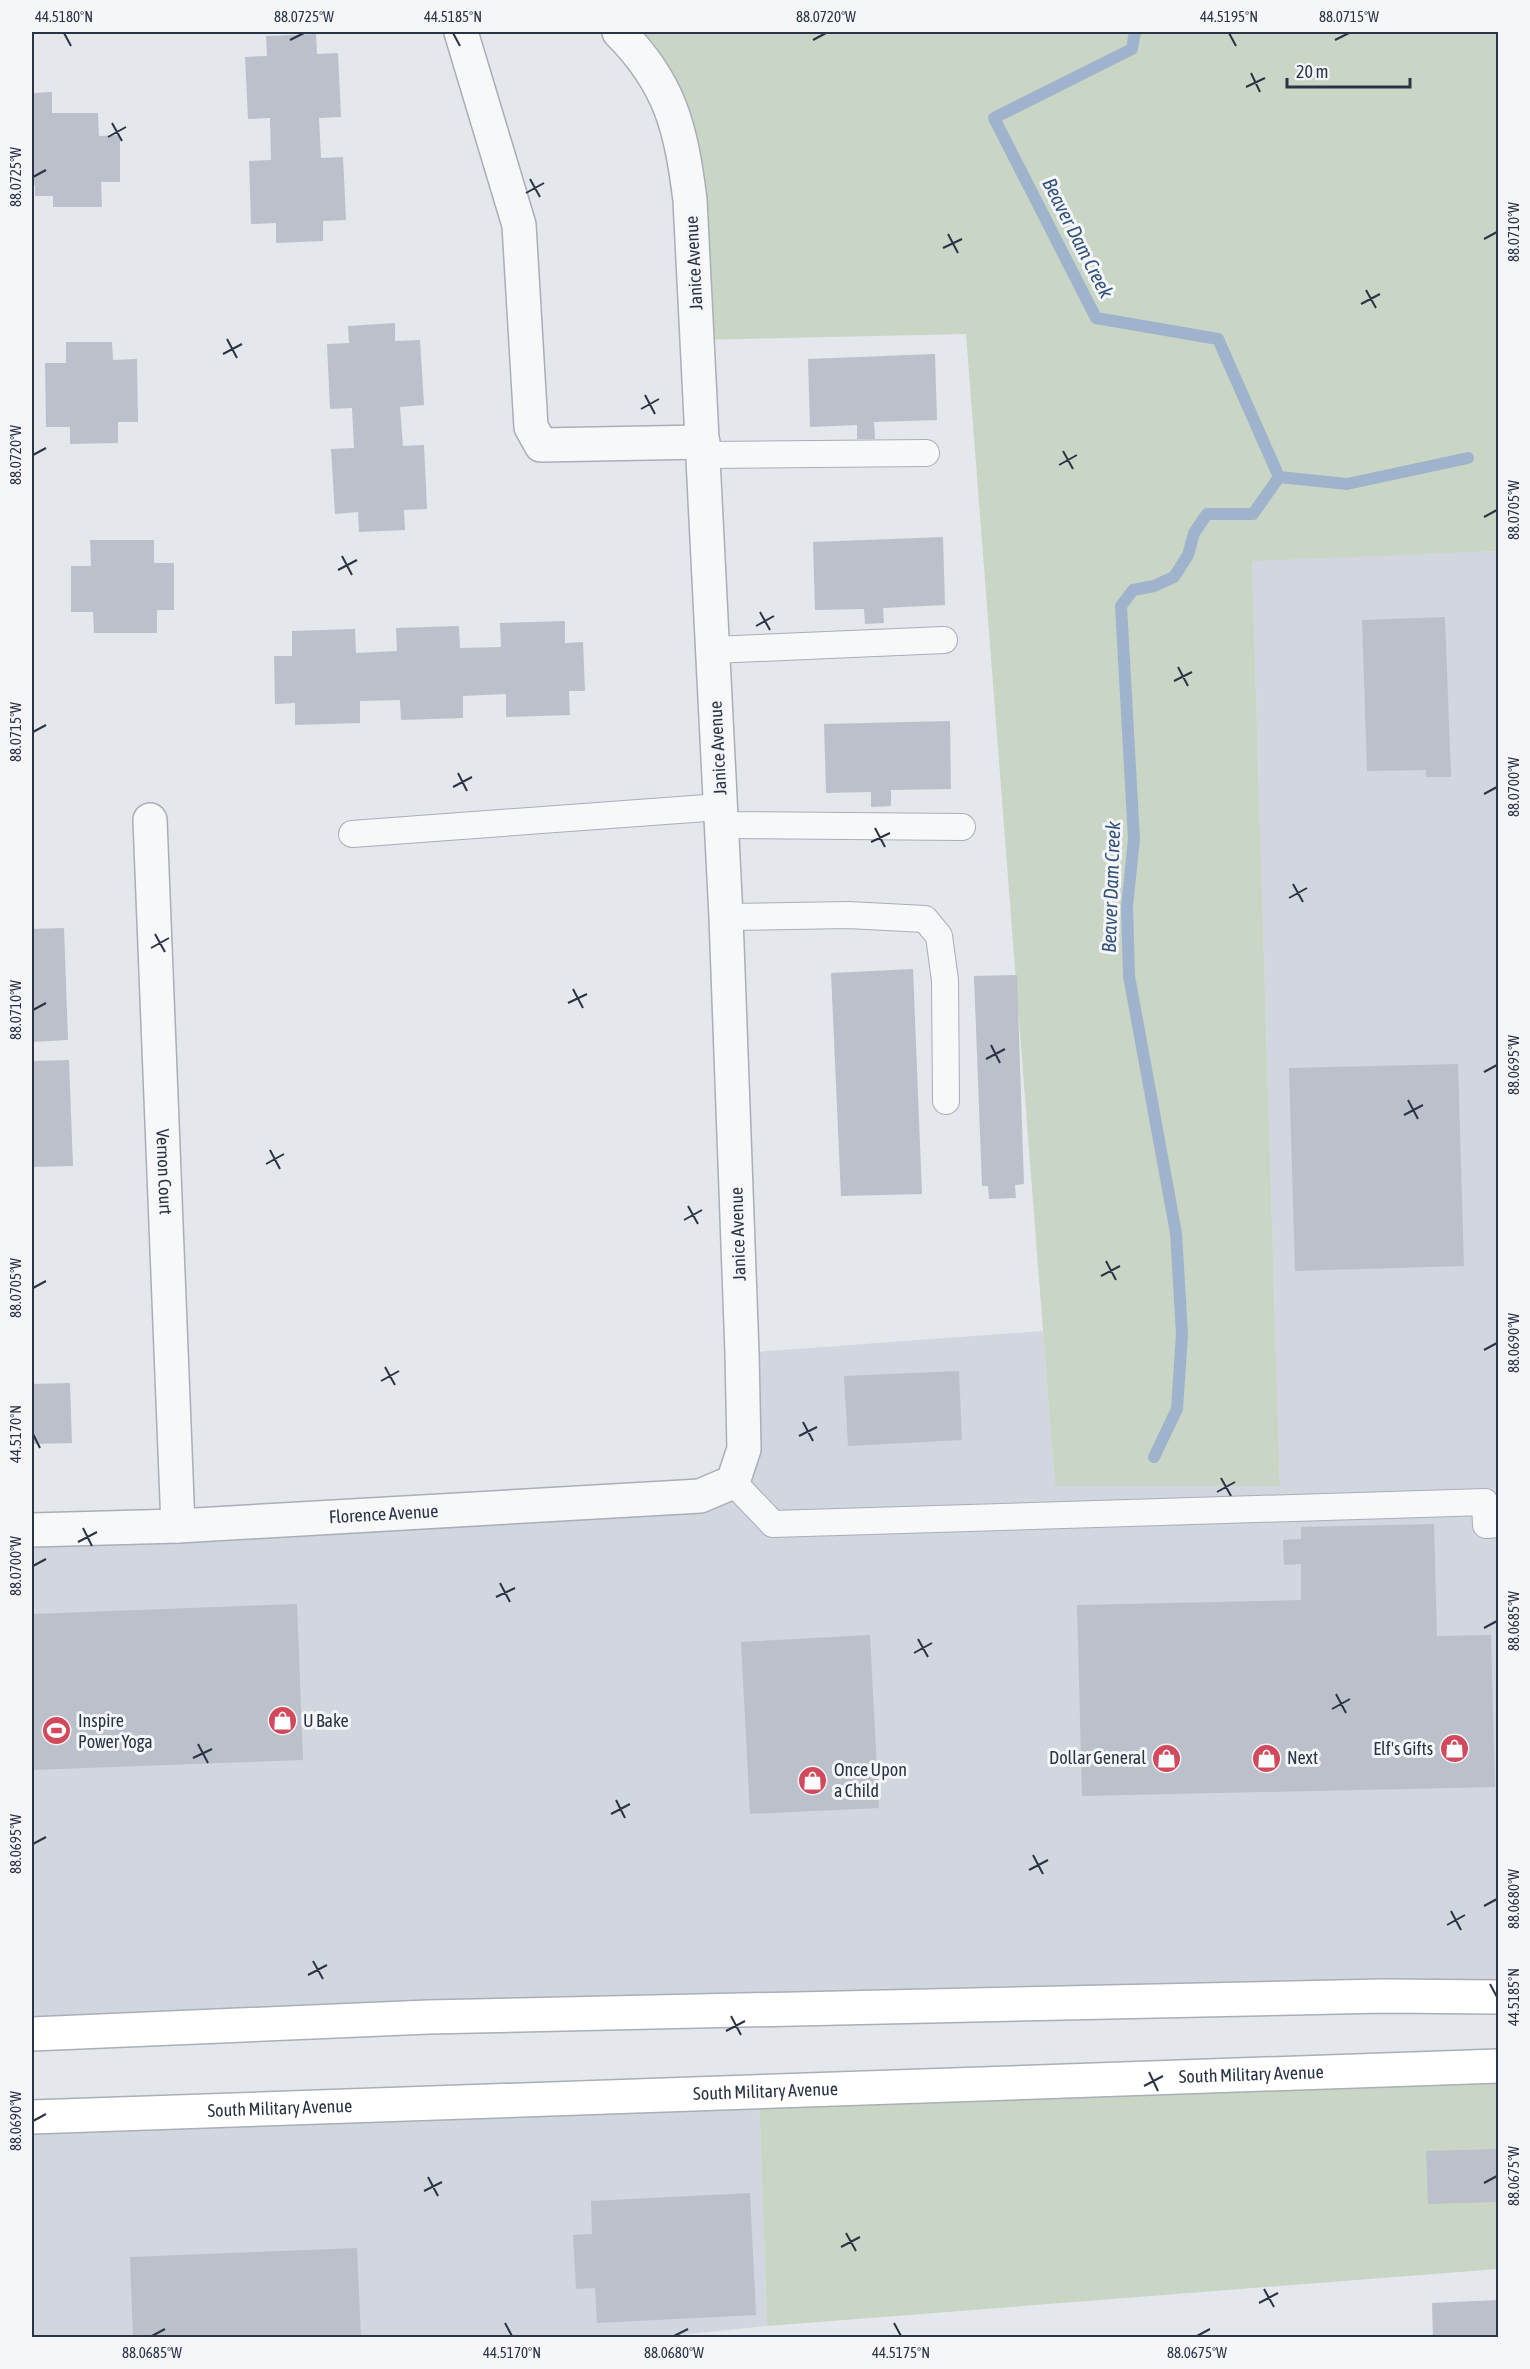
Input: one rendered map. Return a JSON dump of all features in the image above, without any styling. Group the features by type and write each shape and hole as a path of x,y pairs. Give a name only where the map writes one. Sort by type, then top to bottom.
{"main road":[{"path":"32,2034 440,2017 1383,1996 1498,1997"},
{"name":"South Military Avenue","path":"32,2117 1498,2066"}],"street":[{"path":"461,32 519,225 531,427 537,440 542,446 703,449"},
{"name":"Janice Avenue","path":"619,32 661,84 678,123 690,200 726,917 744,1449 733,1482"},
{"name":"Vernon Court","path":"150,820 178,1526"},
{"name":"Florence Avenue","path":"32,1530 178,1526 700,1496 733,1482"}],"lane":[{"path":"703,449 926,453"},
{"path":"713,650 944,640"},
{"path":"352,834 721,816 962,827"},
{"path":"726,917 848,915 925,919 939,936 945,980 946,1101"},
{"path":"733,1482 773,1524 1485,1502 1486,1525 1498,1524"}],"shaded area":[{"path":"1498,551 1498,1997 32,2034 32,1530 733,1482 742,1353 1043,1331 1055,1486 1280,1485 1252,560"},
{"path":"759,2092 767,2326 648,2338 32,2337 32,2117"}],"green space":[{"path":"645,32 1498,32 1498,551 1252,561 1280,1486 1055,1486 966,334 698,340 690,200 633,46"},
{"path":"1498,2066 1498,2269 767,2326 759,2092"}],"building":[{"path":"316,34 317,54 338,53 341,117 319,118 321,158 343,157 346,220 323,221 323,241 276,243 276,223 251,224 249,161 271,160 270,118 248,119 245,57 267,56 266,36"},
{"path":"32,70 34,93 52,92 52,113 98,113 99,136 120,135 120,182 101,182 102,207 53,207 53,196 35,196 35,185 32,185"},
{"path":"395,323 395,341 420,340 424,405 400,407 403,446 424,445 427,509 404,510 405,530 359,532 358,512 335,514 331,449 354,448 352,408 330,409 327,344 349,343 348,326"},
{"path":"66,342 112,342 113,360 137,359 138,422 118,422 118,443 70,444 70,427 46,427 45,363 66,363"},
{"path":"935,354 937,420 874,422 875,439 857,439 857,425 810,427 808,359"},
{"path":"943,537 945,605 883,608 884,623 865,624 864,609 815,610 813,542"},
{"path":"90,540 154,540 154,563 174,563 174,610 157,610 157,633 94,633 93,612 71,612 71,566 91,566"},
{"path":"1445,617 1451,777 1426,777 1426,770 1367,771 1362,620"},
{"path":"565,621 565,643 583,642 585,691 569,691 570,715 506,717 506,694 463,696 463,718 401,720 400,700 360,701 360,723 295,725 295,703 275,704 274,656 292,656 292,631 355,629 356,653 397,651 396,628 459,626 460,648 501,647 500,623"},
{"path":"950,721 951,789 891,790 891,806 871,807 871,792 826,793 824,724"},
{"path":"64,928 68,1040 32,1042 32,929"},
{"path":"913,969 922,1194 841,1196 831,973"},
{"path":"1017,975 1024,1184 1015,1185 1016,1198 989,1199 988,1186 982,1186 974,976"},
{"path":"69,1060 73,1166 32,1167 32,1061"},
{"path":"1458,1064 1464,1266 1295,1271 1289,1068"},
{"path":"959,1371 962,1440 848,1446 844,1376"},
{"path":"70,1383 72,1443 32,1444 32,1384"},
{"path":"1434,1524 1437,1636 1491,1635 1495,1787 1082,1796 1077,1605 1301,1600 1301,1564 1284,1565 1283,1540 1301,1539 1301,1527"},
{"path":"297,1604 303,1760 32,1770 32,1614"},
{"path":"870,1635 879,1808 750,1814 741,1642"},
{"path":"1496,2149 1498,2202 1428,2204 1426,2151"},
{"path":"750,2193 756,2315 597,2323 595,2288 576,2289 573,2235 592,2234 591,2201"},
{"path":"357,2248 361,2338 133,2338 130,2257"},
{"path":"1498,2300 1498,2338 1433,2338 1432,2303"}],"waterway":[{"name":"Beaver Dam Creek","path":"1135,32 1132,49 994,118 1096,318 1218,339 1279,477"},
{"name":"Beaver Dam Creek","path":"1154,1457 1177,1409 1182,1334 1176,1233 1129,976 1127,907 1134,839 1121,606 1133,590 1154,586 1174,577 1188,555 1194,533 1207,514 1253,514 1279,477 1347,484 1468,458"}],"place":[{"name":"U Bake","path":"282,1721"},
{"name":"Inspire Power Yoga","path":"57,1731"},
{"name":"Elf's Gifts","path":"1454,1749"},
{"name":"Dollar General","path":"1167,1758"},
{"name":"Next","path":"1266,1758"},
{"name":"Once Upon a Child","path":"813,1780"}]}
